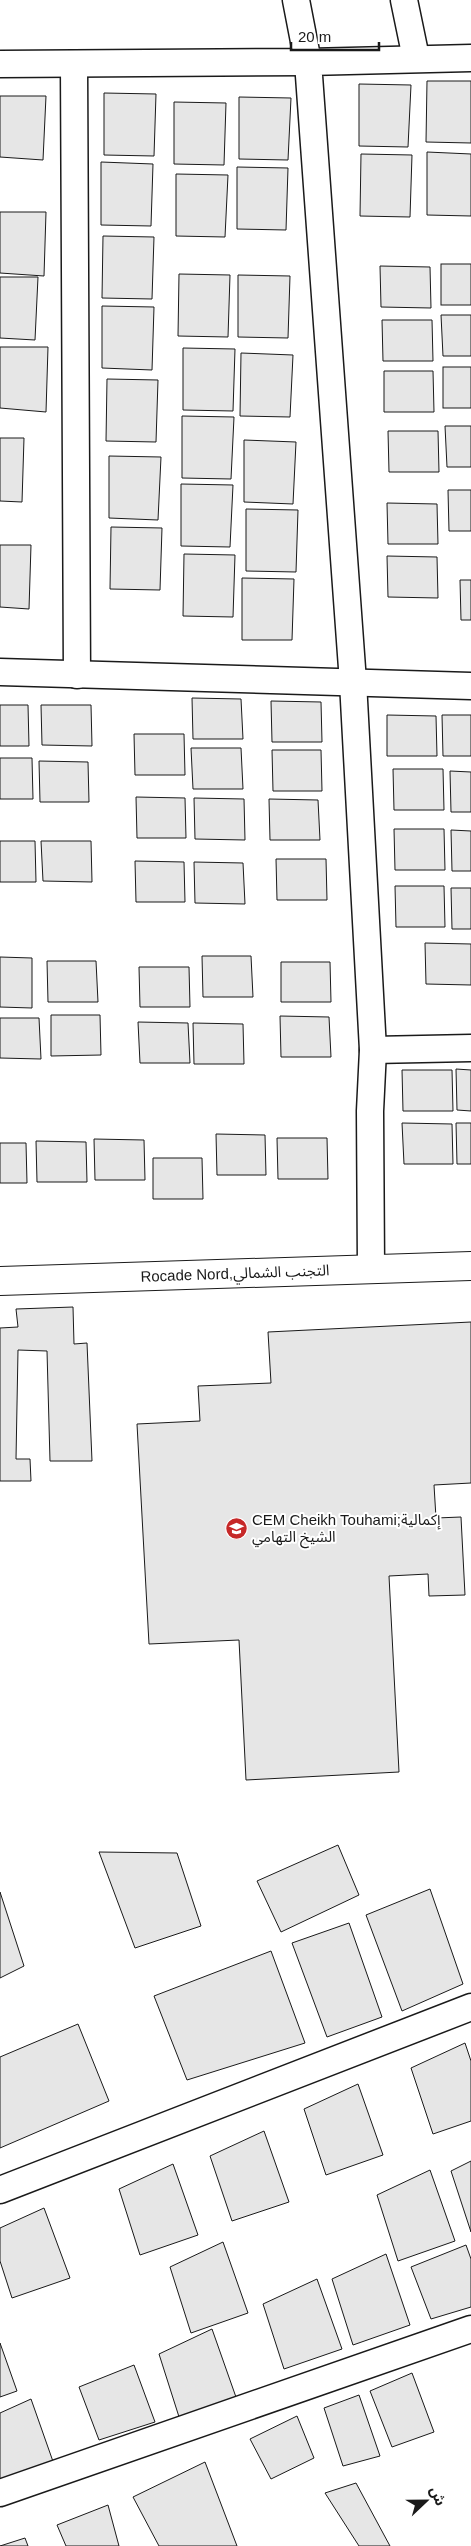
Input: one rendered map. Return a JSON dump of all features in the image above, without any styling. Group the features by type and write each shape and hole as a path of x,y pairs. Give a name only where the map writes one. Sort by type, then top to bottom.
{"main road":[{"name":"Rocade Nord,التجنب الشمالي","path":"0,1281 471,1266"}],"street":[{"path":"296,0 308,62 353,682 373,1050 370,1111 371,1268"},
{"path":"404,0 416,58"},
{"path":"0,64 74,65 471,58"},
{"path":"74,65 77,675"},
{"path":"0,672 471,686"},
{"path":"373,1050 471,1048"},
{"path":"0,2190 471,2007"},
{"path":"0,2493 471,2329"}],"building":[{"path":"427,81 471,81 471,143 426,142"},
{"path":"359,84 411,85 408,147 359,146"},
{"path":"104,93 156,94 154,156 104,155"},
{"path":"0,96 46,96 43,160 0,157"},
{"path":"239,97 291,98 288,160 239,159"},
{"path":"174,102 226,103 224,165 174,164"},
{"path":"427,152 471,154 471,216 427,215"},
{"path":"361,154 412,155 410,217 360,216"},
{"path":"101,162 153,164 151,226 101,225"},
{"path":"237,167 288,168 286,230 237,229"},
{"path":"176,174 228,175 225,237 176,236"},
{"path":"0,212 46,212 44,276 0,273"},
{"path":"103,236 154,237 152,299 102,298"},
{"path":"441,264 471,264 471,305 441,305"},
{"path":"380,266 430,267 431,308 381,307"},
{"path":"179,274 230,275 228,337 178,336"},
{"path":"238,275 290,276 288,338 238,337"},
{"path":"0,277 38,277 35,340 0,338"},
{"path":"102,306 154,307 152,370 102,368"},
{"path":"441,315 471,315 471,356 443,356"},
{"path":"382,320 432,320 433,361 383,361"},
{"path":"0,347 48,347 46,412 0,408"},
{"path":"183,348 235,349 233,411 183,410"},
{"path":"241,353 293,355 290,417 240,416"},
{"path":"443,367 471,367 471,408 443,408"},
{"path":"384,371 433,371 434,412 384,412"},
{"path":"107,379 158,380 156,442 106,441"},
{"path":"182,416 234,417 231,479 182,478"},
{"path":"445,426 471,426 471,467 447,467"},
{"path":"388,431 438,431 439,472 389,472"},
{"path":"0,438 24,438 22,502 0,501"},
{"path":"244,440 296,442 293,504 244,502"},
{"path":"109,456 161,457 158,520 109,518"},
{"path":"181,484 233,485 230,547 181,546"},
{"path":"448,490 471,490 471,531 449,531"},
{"path":"387,503 437,504 438,544 388,544"},
{"path":"246,509 298,510 296,572 246,571"},
{"path":"111,527 162,528 160,590 110,589"},
{"path":"0,545 31,545 29,609 0,607"},
{"path":"184,554 235,555 233,617 183,616"},
{"path":"387,556 437,557 438,598 388,597"},
{"path":"242,578 294,579 292,640 242,640"},
{"path":"460,580 471,580 471,620 461,620"},
{"path":"192,698 241,699 243,739 193,739"},
{"path":"271,701 321,702 322,742 272,742"},
{"path":"0,705 28,705 29,746 0,746"},
{"path":"41,705 91,705 92,746 42,745"},
{"path":"387,715 436,716 437,756 387,756"},
{"path":"442,715 471,715 471,756 443,756"},
{"path":"134,734 184,734 185,775 135,775"},
{"path":"191,748 241,748 243,789 193,789"},
{"path":"272,750 321,750 322,791 273,791"},
{"path":"0,758 32,758 33,799 0,799"},
{"path":"39,761 88,762 89,802 40,802"},
{"path":"393,769 443,769 444,810 394,810"},
{"path":"450,771 471,772 471,812 451,812"},
{"path":"136,797 185,798 186,838 137,838"},
{"path":"194,798 244,799 245,840 195,839"},
{"path":"269,799 318,800 320,840 270,840"},
{"path":"394,829 444,829 445,870 395,870"},
{"path":"451,830 471,831 471,871 452,871"},
{"path":"0,841 35,841 36,882 0,882"},
{"path":"41,841 91,841 92,882 43,881"},
{"path":"276,859 326,859 327,900 277,900"},
{"path":"135,861 184,862 185,902 136,902"},
{"path":"194,862 243,863 245,904 195,903"},
{"path":"395,886 444,886 445,927 396,927"},
{"path":"451,888 471,888 471,929 452,929"},
{"path":"425,943 471,944 471,985 426,984"},
{"path":"202,956 251,956 253,997 203,997"},
{"path":"0,957 32,958 32,1008 0,1007"},
{"path":"47,961 96,961 98,1002 48,1002"},
{"path":"281,962 330,962 331,1002 281,1002"},
{"path":"139,967 189,967 190,1007 140,1007"},
{"path":"51,1015 100,1015 101,1055 51,1056"},
{"path":"280,1016 329,1017 331,1057 281,1057"},
{"path":"0,1018 39,1018 41,1059 0,1058"},
{"path":"138,1022 188,1023 190,1063 140,1063"},
{"path":"193,1023 243,1024 244,1064 194,1064"},
{"path":"456,1069 471,1070 471,1111 457,1110"},
{"path":"402,1070 452,1070 453,1111 403,1111"},
{"path":"402,1123 452,1124 453,1164 404,1164"},
{"path":"456,1123 471,1123 471,1164 457,1164"},
{"path":"216,1134 265,1135 266,1175 217,1175"},
{"path":"277,1138 327,1138 328,1179 278,1179"},
{"path":"94,1139 144,1140 145,1180 95,1180"},
{"path":"36,1141 86,1142 87,1182 37,1182"},
{"path":"0,1143 26,1143 27,1183 0,1183"},
{"path":"153,1158 202,1158 203,1199 153,1199"},
{"path":"73,1307 74,1344 87,1343 92,1461 50,1461 47,1351 18,1350 16,1459 30,1459 31,1481 0,1481 0,1328 18,1327 16,1309"},
{"path":"471,1322 471,1483 434,1485 436,1518 461,1517 465,1595 429,1596 428,1574 389,1576 399,1772 246,1780 239,1640 149,1644 137,1424 200,1421 198,1386 271,1383 268,1332"},
{"path":"338,1845 359,1895 281,1932 257,1881"},
{"path":"99,1852 177,1853 201,1926 135,1948"},
{"path":"430,1889 463,1984 402,2011 366,1915"},
{"path":"0,1892 24,1966 0,1978"},
{"path":"349,1923 382,2017 327,2037 292,1943"},
{"path":"271,1951 305,2043 187,2080 154,1996"},
{"path":"78,2024 109,2101 0,2148 0,2057"},
{"path":"465,2043 471,2061 471,2121 433,2134 411,2068"},
{"path":"358,2084 383,2155 326,2175 304,2109"},
{"path":"264,2131 289,2202 232,2221 210,2156"},
{"path":"471,2161 471,2232 451,2171"},
{"path":"173,2164 198,2235 140,2255 119,2189"},
{"path":"430,2170 455,2241 398,2261 377,2195"},
{"path":"44,2208 70,2278 12,2298 0,2261 0,2228"},
{"path":"223,2242 248,2313 191,2333 170,2267"},
{"path":"466,2245 471,2259 471,2307 431,2319 411,2267"},
{"path":"386,2254 410,2325 353,2345 332,2279"},
{"path":"317,2279 342,2349 284,2369 263,2304"},
{"path":"212,2329 237,2400 180,2420 159,2354"},
{"path":"0,2343 17,2391 0,2397"},
{"path":"134,2365 155,2422 99,2440 79,2387"},
{"path":"412,2373 434,2432 392,2447 370,2391"},
{"path":"359,2395 380,2456 343,2466 324,2408"},
{"path":"31,2399 56,2470 0,2489 0,2413"},
{"path":"297,2416 314,2458 271,2479 250,2439"},
{"path":"205,2462 237,2546 159,2546 133,2497"},
{"path":"356,2483 390,2546 359,2546 325,2493"},
{"path":"108,2505 119,2546 66,2546 57,2525"},
{"path":"25,2538 28,2546 0,2546"}],"place":[{"name":"CEM Cheikh Touhami;إكمالية الشيخ التهامي","path":"236,1528"}]}
